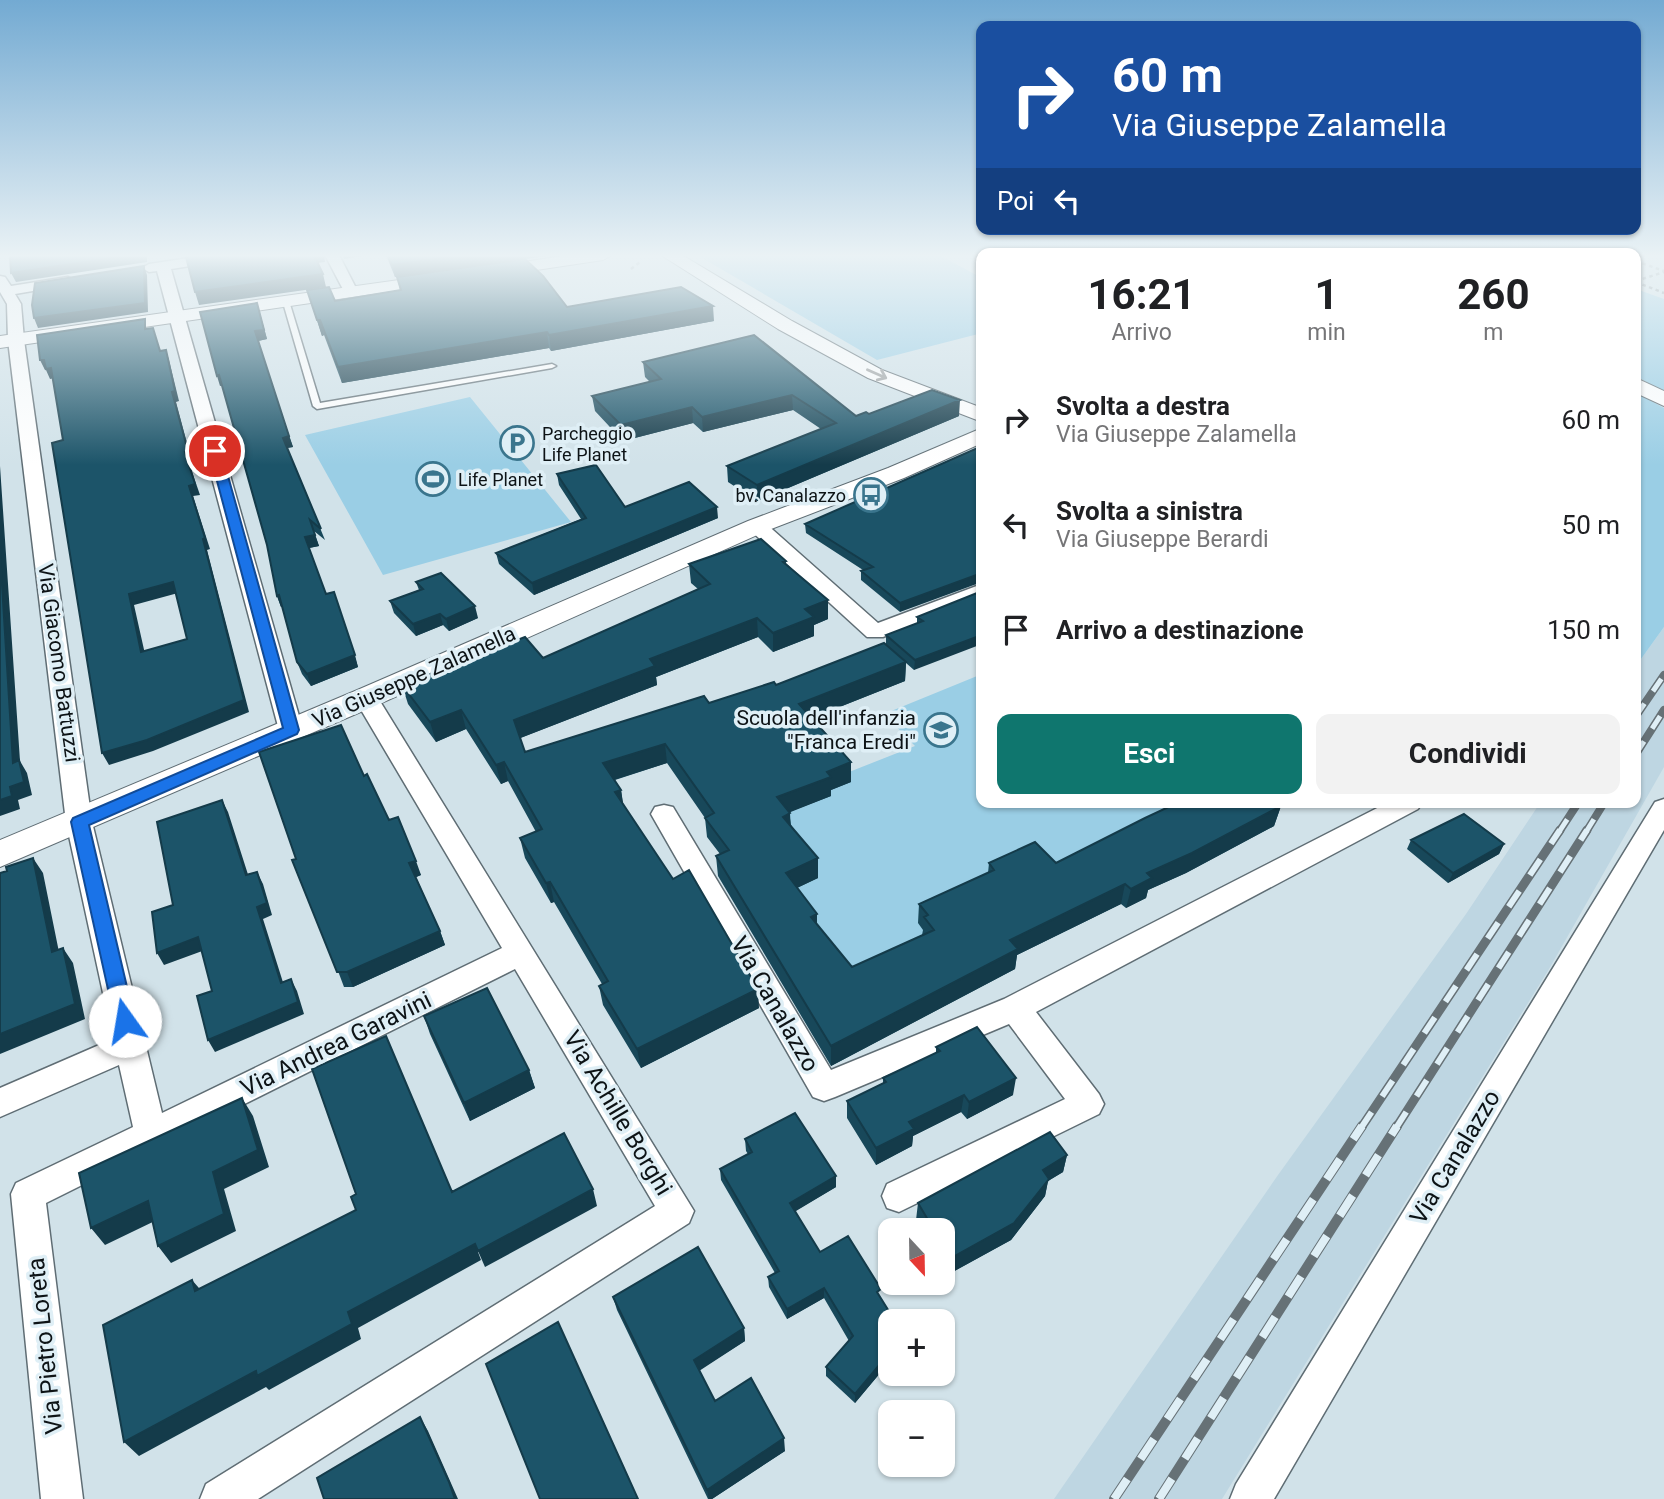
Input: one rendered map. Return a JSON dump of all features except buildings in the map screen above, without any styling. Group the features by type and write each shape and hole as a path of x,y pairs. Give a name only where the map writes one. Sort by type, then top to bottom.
{"street":[{"path":"8,341 122,325"},
{"path":"180,325 291,730"},
{"path":"783,325 876,374 976,414"},
{"name":"Via Giacomo Battuzzi","path":"8,341 79,822 131,1045"},
{"path":"1641,387 1664,400"},
{"name":"Via Giuseppe Zalamella","path":"788,513 856,477 976,424"},
{"name":"Via Giuseppe Zalamella","path":"0,854 366,698 757,526 896,473 976,438"},
{"path":"896,473 976,443"},
{"path":"757,526 875,632 976,592"},
{"name":"Via Achille Borghi","path":"221,1499 677,1211 366,698"},
{"name":"Via Canalazzo","path":"664,814 824,1087 1015,1007 1399,808"},
{"name":"Via Canalazzo","path":"1251,1499 1663,814"},
{"name":"Via Andrea Garavini","path":"27,1194 520,953"},
{"path":"899,1196 1088,1104 1015,1007"},
{"path":"0,1102 131,1045 151,1135"},
{"name":"Via Pietro Loreta","path":"27,1194 62,1499"}],"lane":[{"path":"292,325 317,406 552,366"}],"shaded area":[{"path":"817,325 976,325 976,335 877,360"},
{"path":"1641,325 1664,325 1664,392 1641,379"},
{"path":"1641,396 1664,408 1664,627 1641,659"},
{"name":"Life Planet","path":"470,397 571,522 383,575 305,435"},
{"path":"1664,627 1664,767 1641,807 1641,659"},
{"path":"976,676 976,808 1185,808 927,934 856,993 781,895 818,878 775,813 791,807 795,810 830,796 827,792 844,774 915,746 884,714"},
{"path":"1537,808 1641,808 1549,969 1222,1499 1054,1499 1278,1175 1466,914"}],"railway":[{"path":"1641,709 1664,675"},
{"path":"1641,746 1664,710"},
{"path":"1559,832 1575,808"},
{"path":"1586,832 1601,808"},
{"path":"1361,1128 1560,830"},
{"path":"1396,1128 1587,830"},
{"path":"1114,1499 1362,1126"},
{"path":"1159,1499 1397,1126"}],"place":[{"name":"Parcheggio Life Planet","path":"517,443"},
{"name":"Life Planet","path":"433,479"},
{"name":"bv. Canalazzo","path":"871,495"},
{"name":"Scuola dell'infanzia \"Franca Eredi\"","path":"941,730"}],"route":[{"path":"125,1021 79,822 291,730 215,451"}]}
